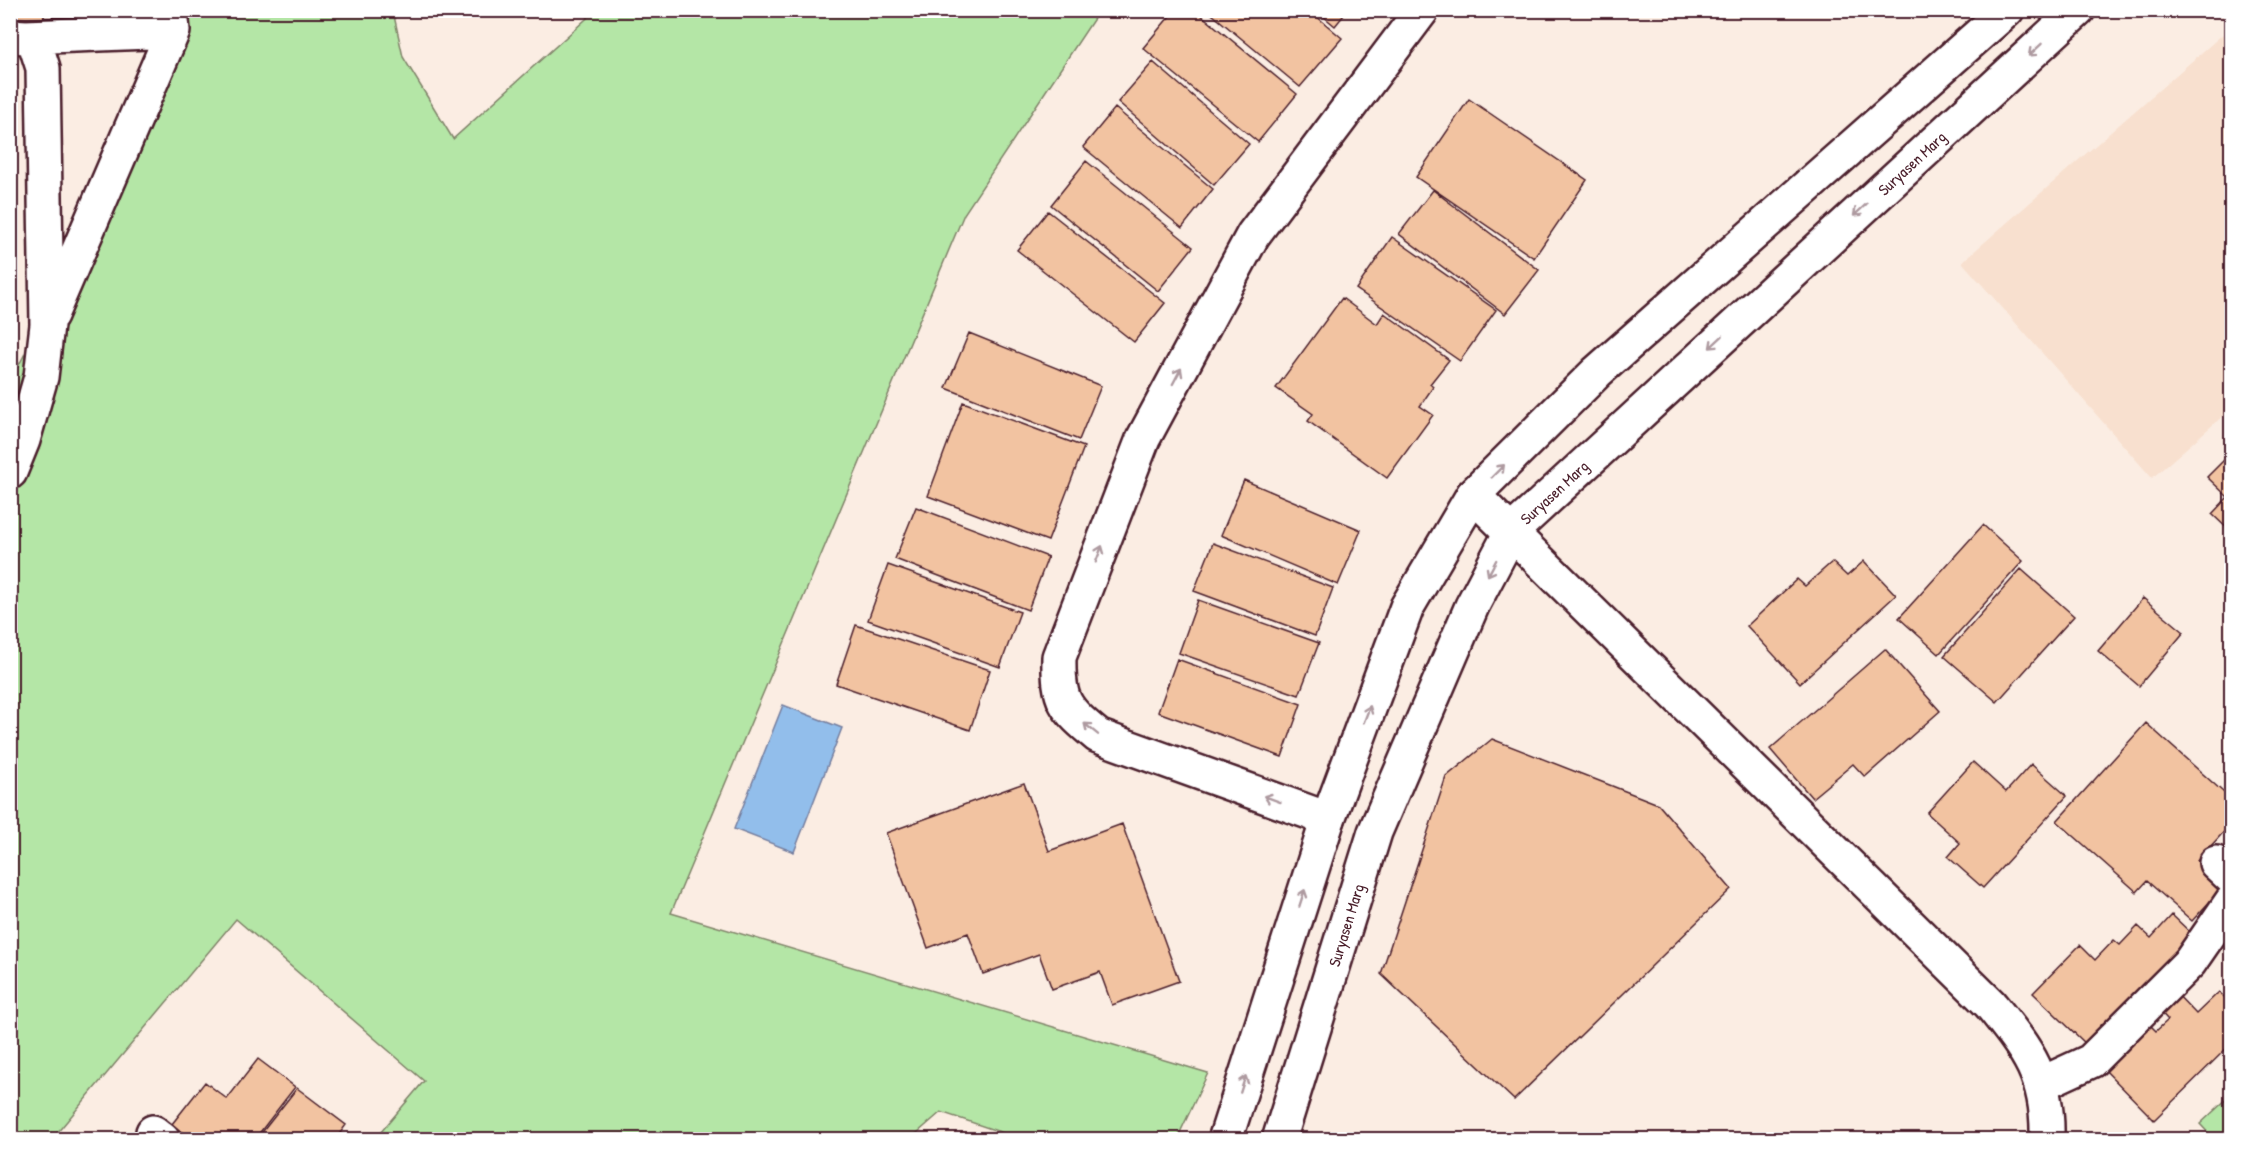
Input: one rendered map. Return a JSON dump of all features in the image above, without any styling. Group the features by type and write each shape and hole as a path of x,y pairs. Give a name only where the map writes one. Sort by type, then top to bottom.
{"street":[{"path":"1328,819 1098,736 1073,715 1058,687 1059,657 1143,439 1253,235 1422,10"},
{"path":"1225,1140 1328,819 1407,607 1473,495 1597,372 2007,10"},
{"name":"Suryasen Marg","path":"1279,1140 1375,832 1472,606 1511,532 2078,10"},
{"path":"18,36 172,21 46,325"},
{"path":"10,472 23,441 41,377 46,325 43,68 35,42 18,36"},
{"path":"1473,495 1989,1004 2027,1050 2041,1084 2048,1122 2047,1140"},
{"path":"2041,1084 2091,1061 2190,962 2232,901"}],"shaded area":[{"path":"2223,34 2232,43 2231,409 2152,478 1962,262"}],"green space":[{"path":"163,11 393,11 403,57 453,139 595,11 1099,11 964,214 671,913 1208,1073 1177,1139 1021,1139 941,1112 909,1140 375,1139 424,1081 236,919 52,1139 11,1140 11,380 159,101"},
{"path":"2231,1095 2231,1139 2214,1139 2200,1124"}],"water":[{"path":"783,705 842,728 794,852 734,829"}],"building":[{"path":"14,10 44,10 44,26 15,27"},
{"path":"52,10 84,10 85,22 53,24"},
{"path":"92,10 124,10 125,24 93,25"},
{"path":"131,10 163,10 164,23 132,25"},
{"path":"1175,10 1195,10 1297,94 1258,142 1143,48"},
{"path":"1207,10 1309,10 1342,38 1300,87"},
{"path":"1316,10 1348,10 1335,26"},
{"path":"1153,62 1249,144 1214,185 1118,102"},
{"path":"1469,99 1587,180 1534,258 1416,177"},
{"path":"1115,108 1213,189 1182,228 1083,147"},
{"path":"1086,161 1193,247 1158,291 1051,205"},
{"path":"1433,190 1539,270 1505,314 1399,234"},
{"path":"1048,211 1165,303 1134,342 1017,250"},
{"path":"1392,237 1496,310 1460,361 1356,289"},
{"path":"1342,298 1377,324 1384,313 1449,360 1430,384 1433,387 1420,406 1433,415 1387,478 1308,421 1313,414 1276,388"},
{"path":"969,333 1101,386 1079,440 946,388"},
{"path":"963,402 1084,447 1048,541 928,496"},
{"path":"2232,452 2232,533 2212,514 2228,497 2207,477"},
{"path":"1244,480 1361,530 1338,585 1221,535"},
{"path":"916,507 1048,557 1028,610 895,559"},
{"path":"1983,525 2023,561 1939,654 1899,618"},
{"path":"1213,543 1333,588 1315,636 1194,591"},
{"path":"1864,561 1896,595 1800,683 1747,626 1797,579 1805,586 1832,562 1847,576"},
{"path":"888,565 1020,612 1000,667 868,620"},
{"path":"2021,569 2074,616 1997,702 1944,656"},
{"path":"2143,598 2184,632 2139,686 2098,651"},
{"path":"1198,600 1319,643 1299,695 1179,653"},
{"path":"856,625 990,670 970,730 836,684"},
{"path":"1885,649 1940,711 1865,777 1853,764 1812,798 1770,749"},
{"path":"1177,659 1301,704 1282,757 1158,712"},
{"path":"2146,723 2232,800 2232,823 2197,861 2224,886 2192,921 2147,881 2137,892 2057,821"},
{"path":"1492,739 1658,804 1731,889 1514,1100 1381,974 1446,777"},
{"path":"1973,762 2006,792 2031,764 2067,796 1983,888 1948,857 1960,843 1927,813"},
{"path":"1024,783 1049,851 1122,824 1179,981 1112,1005 1100,972 1052,989 1039,954 983,974 968,933 928,948 886,833"},
{"path":"2172,915 2193,935 2171,957 2179,965 2086,1044 2033,993 2080,945 2095,960 2114,940 2120,945 2138,926 2151,938"},
{"path":"2174,991 2196,1014 2219,992 2232,1004 2232,1043 2154,1120 2100,1065 2145,1020 2156,1031 2168,1020 2157,1008"},
{"path":"258,1059 295,1087 254,1140 192,1140 172,1124 205,1082 227,1099"},
{"path":"297,1088 346,1125 335,1140 256,1140"}]}
